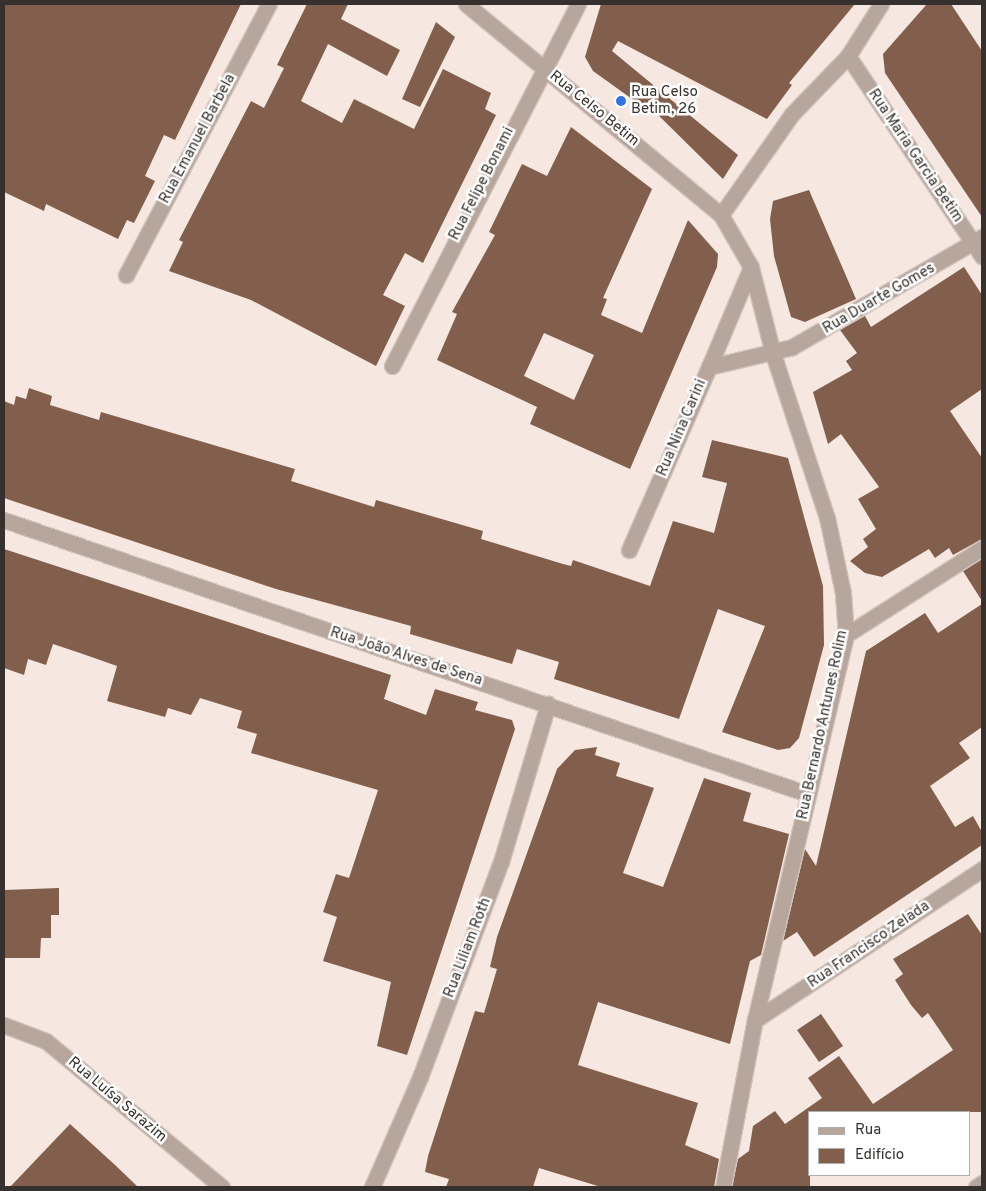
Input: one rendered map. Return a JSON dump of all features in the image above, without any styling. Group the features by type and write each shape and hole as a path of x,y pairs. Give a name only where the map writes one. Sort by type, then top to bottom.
{"street":[{"name":"Rua Emanuel Barbela","path":"126,275 269,4"},
{"name":"Rua Celso Betim","path":"466,4 721,215"},
{"name":"Rua Felipe Bonami","path":"392,366 543,68 578,4"},
{"path":"721,215 792,114 848,56 881,4"},
{"name":"Rua Maria Garcia Betim","path":"848,56 978,240 982,256"},
{"name":"Rua Bernardo Antunes Rolim","path":"721,215 750,267 773,354 827,518 844,593 846,635 755,1020 724,1187"},
{"name":"Rua Duarte Gomes","path":"773,354 822,333 978,240"},
{"path":"709,367 750,267"},
{"name":"Rua Nina Carini","path":"630,550 709,367 773,354"},
{"name":"Rua João Alves de Sena","path":"4,520 808,794"},
{"path":"846,635 982,548"},
{"name":"Rua Liliam Roth","path":"372,1187 501,862 548,704"},
{"name":"Rua Francisco Zelada","path":"755,1020 982,869"},
{"name":"Rua Luísa Sarazim","path":"4,1025 46,1041 222,1187"},
{"path":"976,1187 982,1183"}],"building":[{"path":"4,4 241,4 175,140 164,135 145,176 155,181 134,223 127,220 118,239 46,204 44,211 4,192"},
{"path":"307,4 348,4 341,19 400,50 387,76 328,44 301,101 342,123 354,99 414,129 443,69 491,93 485,109 496,115 423,263 405,253 383,295 405,306 376,366 251,300 169,271 183,242 179,240 251,101 264,108 284,68 277,65"},
{"path":"601,4 855,4 789,83 792,85 767,119 618,41 612,51 738,155 723,179 648,105 646,109 593,71 585,57"},
{"path":"927,4 951,4 982,51 982,217 885,73 883,54"},
{"path":"436,22 455,37 420,107 402,99"},
{"path":"571,127 652,189 603,298 607,299 601,315 642,333 688,220 718,254 717,267 630,469 530,424 537,407 437,360 457,314 452,312 495,235 489,232 522,164 547,176","holes":["544,333 594,355 574,400 524,376"]},
{"path":"809,190 856,299 805,322 791,317 774,256 770,219 773,201"},
{"path":"964,267 982,295 982,389 950,411 982,458 982,539 953,555 949,548 935,558 929,549 882,577 865,573 850,561 868,547 863,539 876,529 858,499 879,487 841,434 828,444 813,392 852,370 846,361 857,353 840,330 865,316 871,327"},
{"path":"29,388 52,396 50,405 99,420 101,412 295,469 291,481 374,507 376,500 483,531 481,539 571,566 573,560 650,586 673,521 714,533 727,483 702,477 712,440 788,458 823,586 824,645 799,738 790,748 778,750 722,732 765,626 718,609 679,719 554,679 559,662 517,649 512,664 410,634 411,626 276,589 4,498 4,401 14,405 16,396 26,399"},
{"path":"4,549 391,675 384,699 426,715 435,689 478,702 475,710 512,720 515,729 407,1055 377,1046 391,982 323,961 337,917 323,912 336,874 349,878 378,790 251,753 257,734 237,728 242,711 200,698 191,715 168,708 165,717 107,701 117,666 53,644 46,665 28,659 24,675 4,668"},
{"path":"982,559 982,601 963,571"},
{"path":"982,604 982,727 959,743 970,758 930,786 955,827 973,816 982,832 982,845 814,957 797,932 783,941 805,849 816,866 866,651 925,613 938,633"},
{"path":"597,747 595,755 620,763 616,776 654,788 623,873 663,887 704,778 751,793 743,821 789,834 761,955 750,961 730,1044 598,1002 578,1065 698,1103 685,1145 719,1159 714,1187 601,1187 539,1168 533,1187 446,1187 449,1179 425,1172 428,1156 475,1011 484,1013 497,969 490,967 497,937 557,769 575,750"},
{"path":"59,888 59,915 51,915 51,938 41,938 40,958 4,958 4,890"},
{"path":"968,914 982,935 982,1112 808,1111 808,1176 810,1176 810,1187 732,1187 738,1159 749,1151 753,1126 775,1111 785,1124 822,1098 808,1078 839,1056 873,1104 953,1050 928,1013 922,1018 911,1005 895,980 903,974 893,959"},
{"path":"821,1014 843,1046 819,1062 797,1030"},
{"path":"70,1124 114,1164 138,1187 10,1187"}],"place":[{"name":"Rua Celso Betim, 26","path":"621,101"}]}
